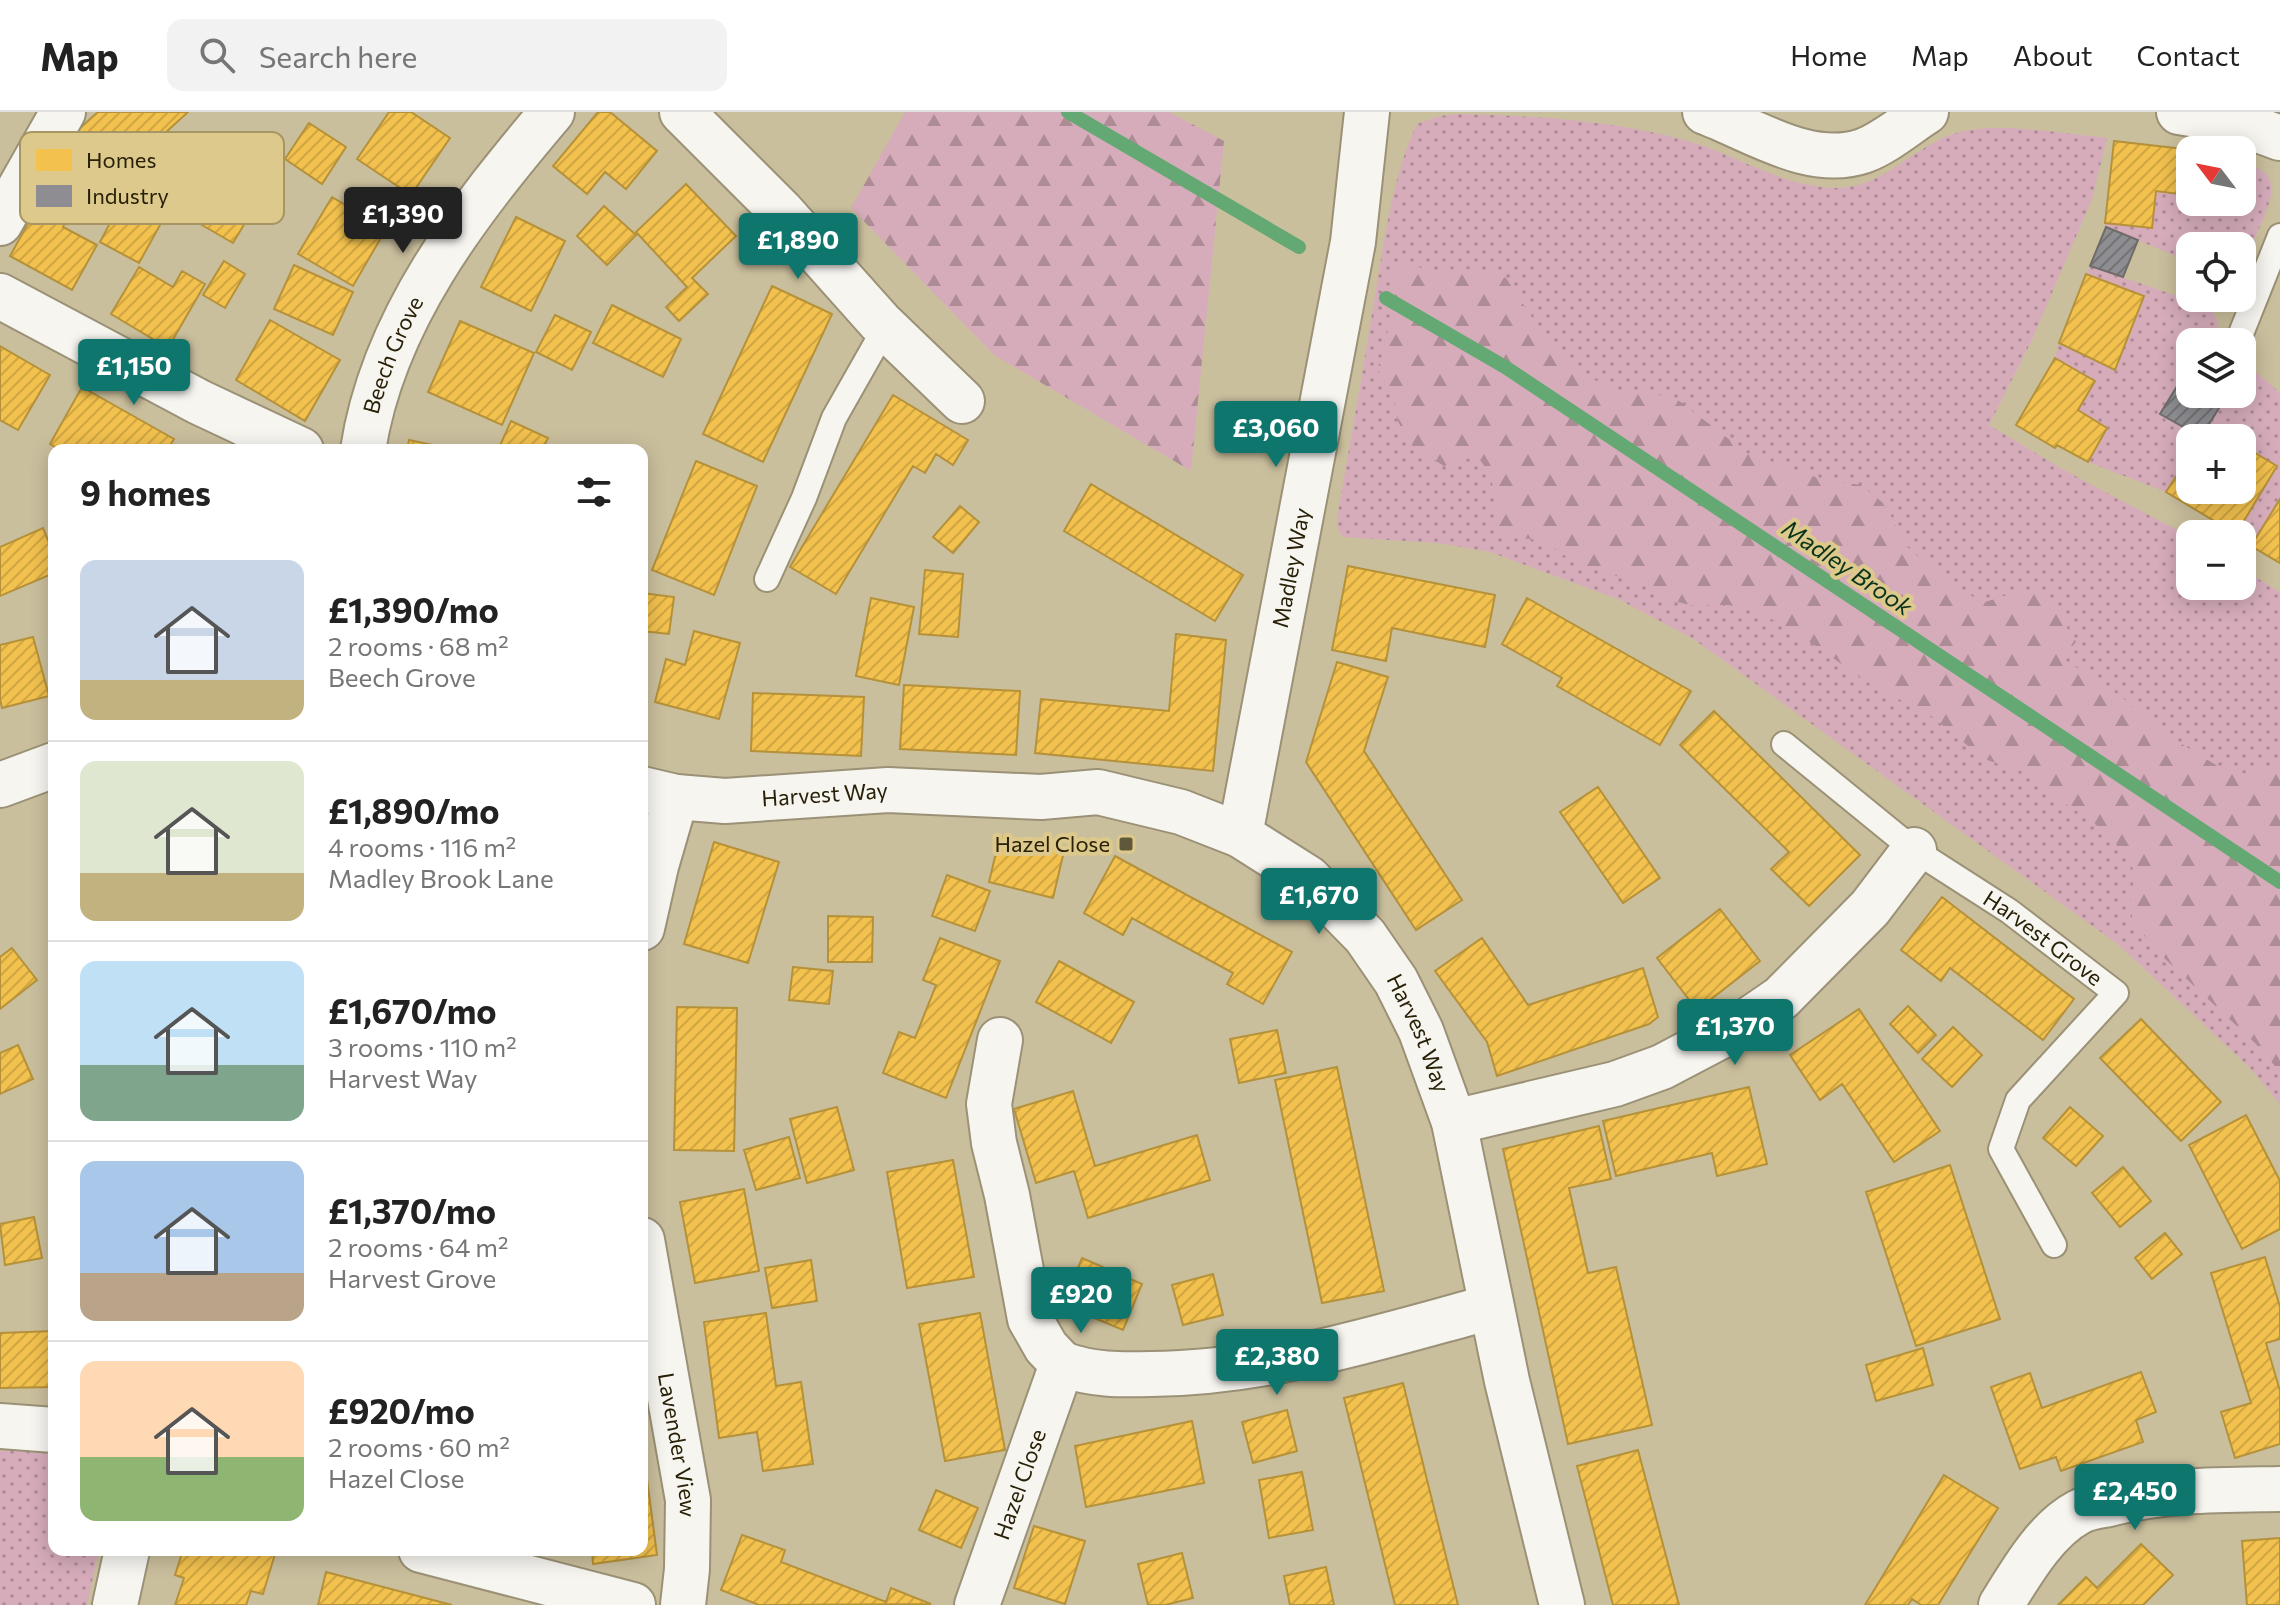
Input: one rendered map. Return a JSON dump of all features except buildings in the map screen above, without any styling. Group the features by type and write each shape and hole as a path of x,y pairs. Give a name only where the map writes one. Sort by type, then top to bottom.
{"street":[{"path":"52,132 63,112"},
{"name":"Beech Grove","path":"364,444 367,423 383,374 409,316 449,242 498,176 552,112"},
{"path":"682,112 781,211 885,328 962,401"},
{"name":"Madley Way","path":"1240,835 1353,242 1367,112"},
{"path":"1705,112 1785,145 1813,154 1831,155 1866,150 1926,112"},
{"path":"2179,112 2234,121 2280,138"},
{"path":"0,223 20,188"},
{"path":"0,296 199,402 288,444"},
{"path":"0,785 48,767"},
{"name":"Harvest Way","path":"659,793 725,801 888,790 1041,797 1098,792 1181,812 1240,835 1308,878 1365,936 1396,981 1421,1031 1454,1122 1491,1307 1562,1605"},
{"path":"648,901 656,866 659,793"},
{"path":"1454,1122 1615,1084 1662,1067 1740,1026 1781,998 1837,942 1870,908 1914,850"},
{"path":"1000,1040 989,1104 994,1143 1030,1319 1046,1347 1062,1364 1107,1375 1228,1371 1335,1349 1491,1307"},
{"name":"Lavender View","path":"648,1274 688,1500 683,1605"},
{"name":"Hazel Close","path":"977,1605 1062,1364"},
{"path":"0,1426 48,1430"},
{"path":"2001,1605 2040,1548 2080,1511 2135,1497 2188,1490 2280,1489"},
{"path":"115,1605 126,1556"},
{"path":"444,1556 633,1605"}],"lane":[{"path":"2243,328 2280,236"},
{"path":"767,579 804,498 834,418 885,328"},
{"name":"Harvest Grove","path":"1784,744 1914,850 2009,911 2116,993 2018,1100 2001,1149 2054,1245"}],"green space":[{"path":"905,112 1169,112 1224,141 1191,471 994,355 851,208"},
{"path":"1439,116 1545,118 1632,128 1707,147 1798,183 1837,188 1869,181 1956,133 1992,128 2107,138 2092,199 2032,340 1989,425 2064,470 2176,530 2176,600 2256,600 2256,577 2280,592 2280,1104 2250,1068 2119,945 1692,638 1618,599 1490,552 1439,543 1342,537 1337,518 1395,186 1417,124"},
{"path":"2256,167 2271,185 2269,202 2256,235 2256,232 2176,232 2176,256 2106,227 2105,223 2152,228 2156,191 2176,193 2176,216 2256,216"},
{"path":"1406,264 1430,270 1479,269 1506,278 1543,334 1571,368 1613,389 1674,397 1747,453 1821,479 1861,485 1882,502 1904,544 1930,567 1982,603 2013,593 2037,590 2050,601 2076,642 2062,658 2123,698 2159,730 2216,765 2246,774 2271,767 2280,770 2280,1072 2255,1043 2163,957 2133,923 2130,903 2135,874 2127,855 2094,823 2024,772 1984,759 1924,710 1882,692 1788,627 1757,612 1729,605 1690,605 1666,599 1643,585 1583,565 1545,541 1507,536 1497,524 1494,491 1481,461 1465,458 1444,466 1408,443 1398,421 1394,398 1383,389 1378,367 1386,344 1395,271"},
{"path":"2090,266 2176,296 2176,312 2212,312 2219,323 2216,328 2176,328 2176,389 2160,414 2178,424 2176,477 2166,492 2088,462 2107,428 2078,410 2095,381 2055,358 2059,343 2115,370 2144,296 2086,274"},
{"path":"2256,373 2280,393 2280,499 2256,538 2256,520 2245,520 2277,467 2256,454 2256,424 2209,424 2219,408 2256,408"},
{"path":"0,1451 48,1452 48,1556 98,1556 87,1605 0,1605"}],"waterway":[{"name":"Madley Brook","path":"1068,112 1299,247"},
{"name":"Madley Brook","path":"1386,298 1505,367 2280,882"}],"place":[{"name":"Hazel Close","path":"1126,844"}]}
